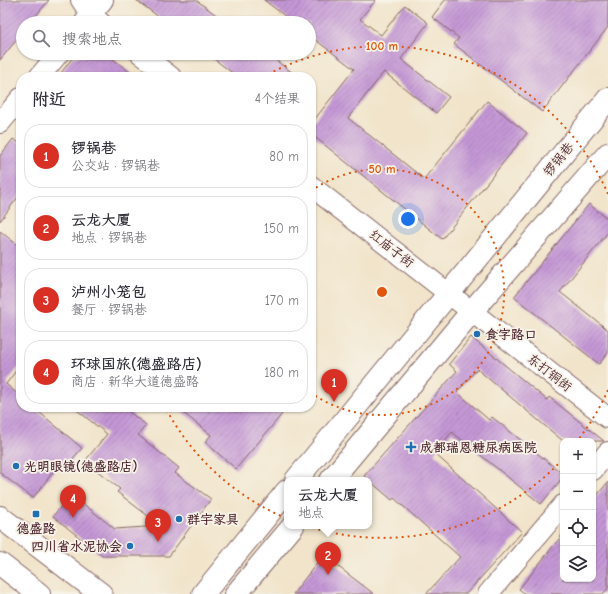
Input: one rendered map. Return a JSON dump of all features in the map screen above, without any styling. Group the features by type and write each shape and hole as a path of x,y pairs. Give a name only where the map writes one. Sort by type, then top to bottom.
{"main road":[{"name":"锣锅巷","path":"298,477 608,98"},
{"path":"334,477 472,311 608,154"},
{"path":"203,594 284,495"},
{"path":"0,517 101,594"},
{"path":"236,594 290,529"},
{"path":"0,564 39,594"}],"street":[{"path":"43,72 53,60"},
{"path":"149,60 165,72"},
{"path":"0,123 16,104"},
{"name":"红庙子街","path":"316,190 472,311"},
{"name":"东打铜街","path":"472,311 608,418"},
{"path":"596,466 608,452"},
{"path":"488,594 560,509"}],"building":[{"path":"0,0 49,0 36,16 16,16 16,41 0,60"},
{"path":"136,0 196,0 218,16 158,16"},
{"path":"264,0 376,0 360,19 381,35 405,5 428,23 401,59 449,97 436,113 384,72 348,118 424,179 487,101 527,133 442,239 316,138 316,118 354,69 316,40 316,16 285,16"},
{"path":"445,0 608,0 608,27 542,112 454,44 459,38 432,17"},
{"path":"71,60 114,60 130,72 62,72"},
{"path":"215,60 275,60 291,72 231,72"},
{"path":"13,139 16,141 16,200 0,221 0,156"},
{"path":"589,204 608,219 608,232 560,292 608,330 608,353 599,364 514,297"},
{"path":"0,231 16,244 16,371 6,384 16,393 16,412 39,412 82,448 65,468 60,463 33,498 0,473"},
{"path":"471,337 547,400 549,397 604,441 596,441 596,438 560,438 477,369 457,392 489,420 492,417 560,472 560,481 541,504 452,432 434,453 522,532 466,594 426,594 460,557 394,498 392,500 372,483 372,477 364,476 457,371 449,364"},
{"path":"79,412 129,412 146,425 138,435 179,468 175,473 211,499 169,556 102,556 53,516 71,494 115,529 161,526 117,492 120,489 85,461 107,434"},
{"path":"182,412 280,412 282,414 236,469 205,442 211,435"},
{"path":"608,482 608,588 603,594 525,594 519,589 560,538 560,582 596,582 596,496"},
{"path":"323,555 374,594 293,594"}],"place":[{"name":"食字路口","path":"477,334"},
{"name":"锣锅巷","path":"334,402"},
{"name":"成都瑞恩糖尿病医院","path":"411,447"},
{"name":"光明眼镜(德盛路店)","path":"16,466"},
{"name":"德盛路","path":"36,514"},
{"name":"环球国旅(德盛路店)","path":"73,518"},
{"name":"群宇家具","path":"179,519"},
{"name":"泸州小笼包","path":"158,542"},
{"name":"四川省水泥协会","path":"130,546"},
{"name":"云龙大厦","path":"328,575"}]}
